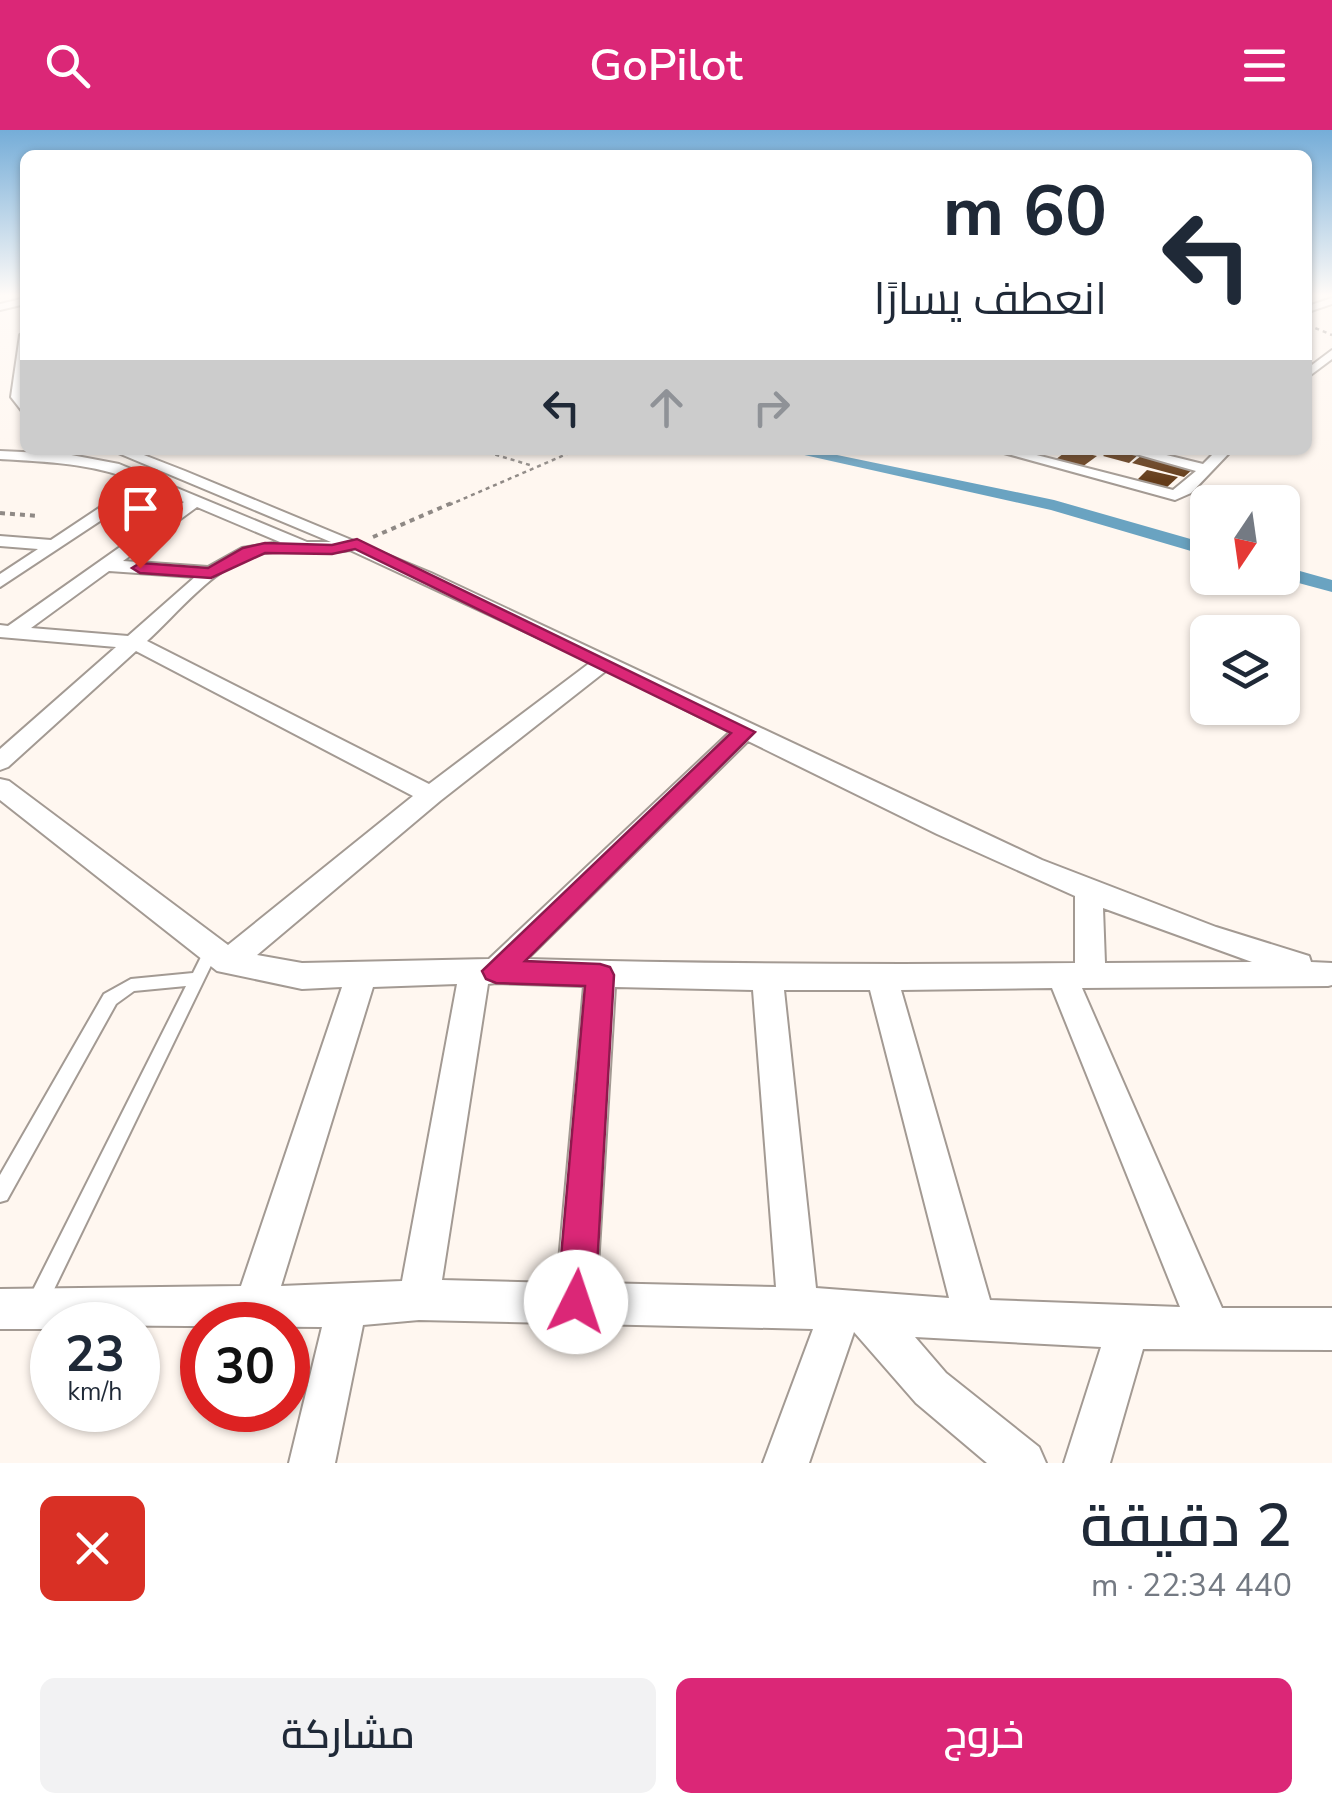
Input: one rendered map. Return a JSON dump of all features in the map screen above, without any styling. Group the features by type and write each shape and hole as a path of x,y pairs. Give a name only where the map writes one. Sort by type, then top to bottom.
{"street":[{"path":"0,455 92,462 150,481 309,547"},
{"path":"131,455 357,544 744,732 1089,890 1203,937 1330,974"},
{"path":"1019,455 1174,495 1186,490 1219,455"},
{"path":"1149,455 1204,469"},
{"path":"0,582 150,481"},
{"path":"6,632 195,500"},
{"path":"0,541 54,545"},
{"path":"0,762 211,573 249,552 309,547 332,550 357,544"},
{"path":"105,566 211,573"},
{"path":"6,632 135,643 432,795"},
{"path":"220,955 606,662"},
{"path":"418,1300 485,972 744,732"},
{"path":"0,787 220,955 302,976 485,972 767,978 881,974 1330,974"},
{"path":"1089,890 1076,974 1209,1327"},
{"path":"881,974 975,1318"},
{"path":"256,1302 361,975"},
{"path":"576,1302 600,975"},
{"path":"767,978 836,1310 786,1463"},
{"path":"310,1306 418,1300 576,1302 836,1310 1128,1328 1332,1329"},
{"path":"312,1463 347,1306"},
{"path":"17,1309 180,1307"},
{"path":"836,1310 1023,1463"},
{"path":"1087,1463 1128,1328"}],"lane":[{"path":"17,1309 195,979 220,955"},
{"path":"0,1192 110,999 131,985 195,979"}],"path":[{"path":"496,455 536,467"},
{"path":"357,544 564,455"},
{"path":"0,513 39,516"}],"building":[{"path":"1062,455 1097,456 1082,467 1055,460"},
{"path":"1104,455 1138,455 1129,463"},
{"path":"1141,456 1193,469 1184,477 1132,463"},
{"path":"1147,470 1178,477 1165,489 1135,482"}],"waterway":[{"path":"814,455 1054,505 1190,545"},
{"path":"1300,577 1332,586"}],"route":[{"path":"140,568 211,573 249,552 265,548 332,550 357,544 744,732 496,971 600,975 576,1302"}]}
